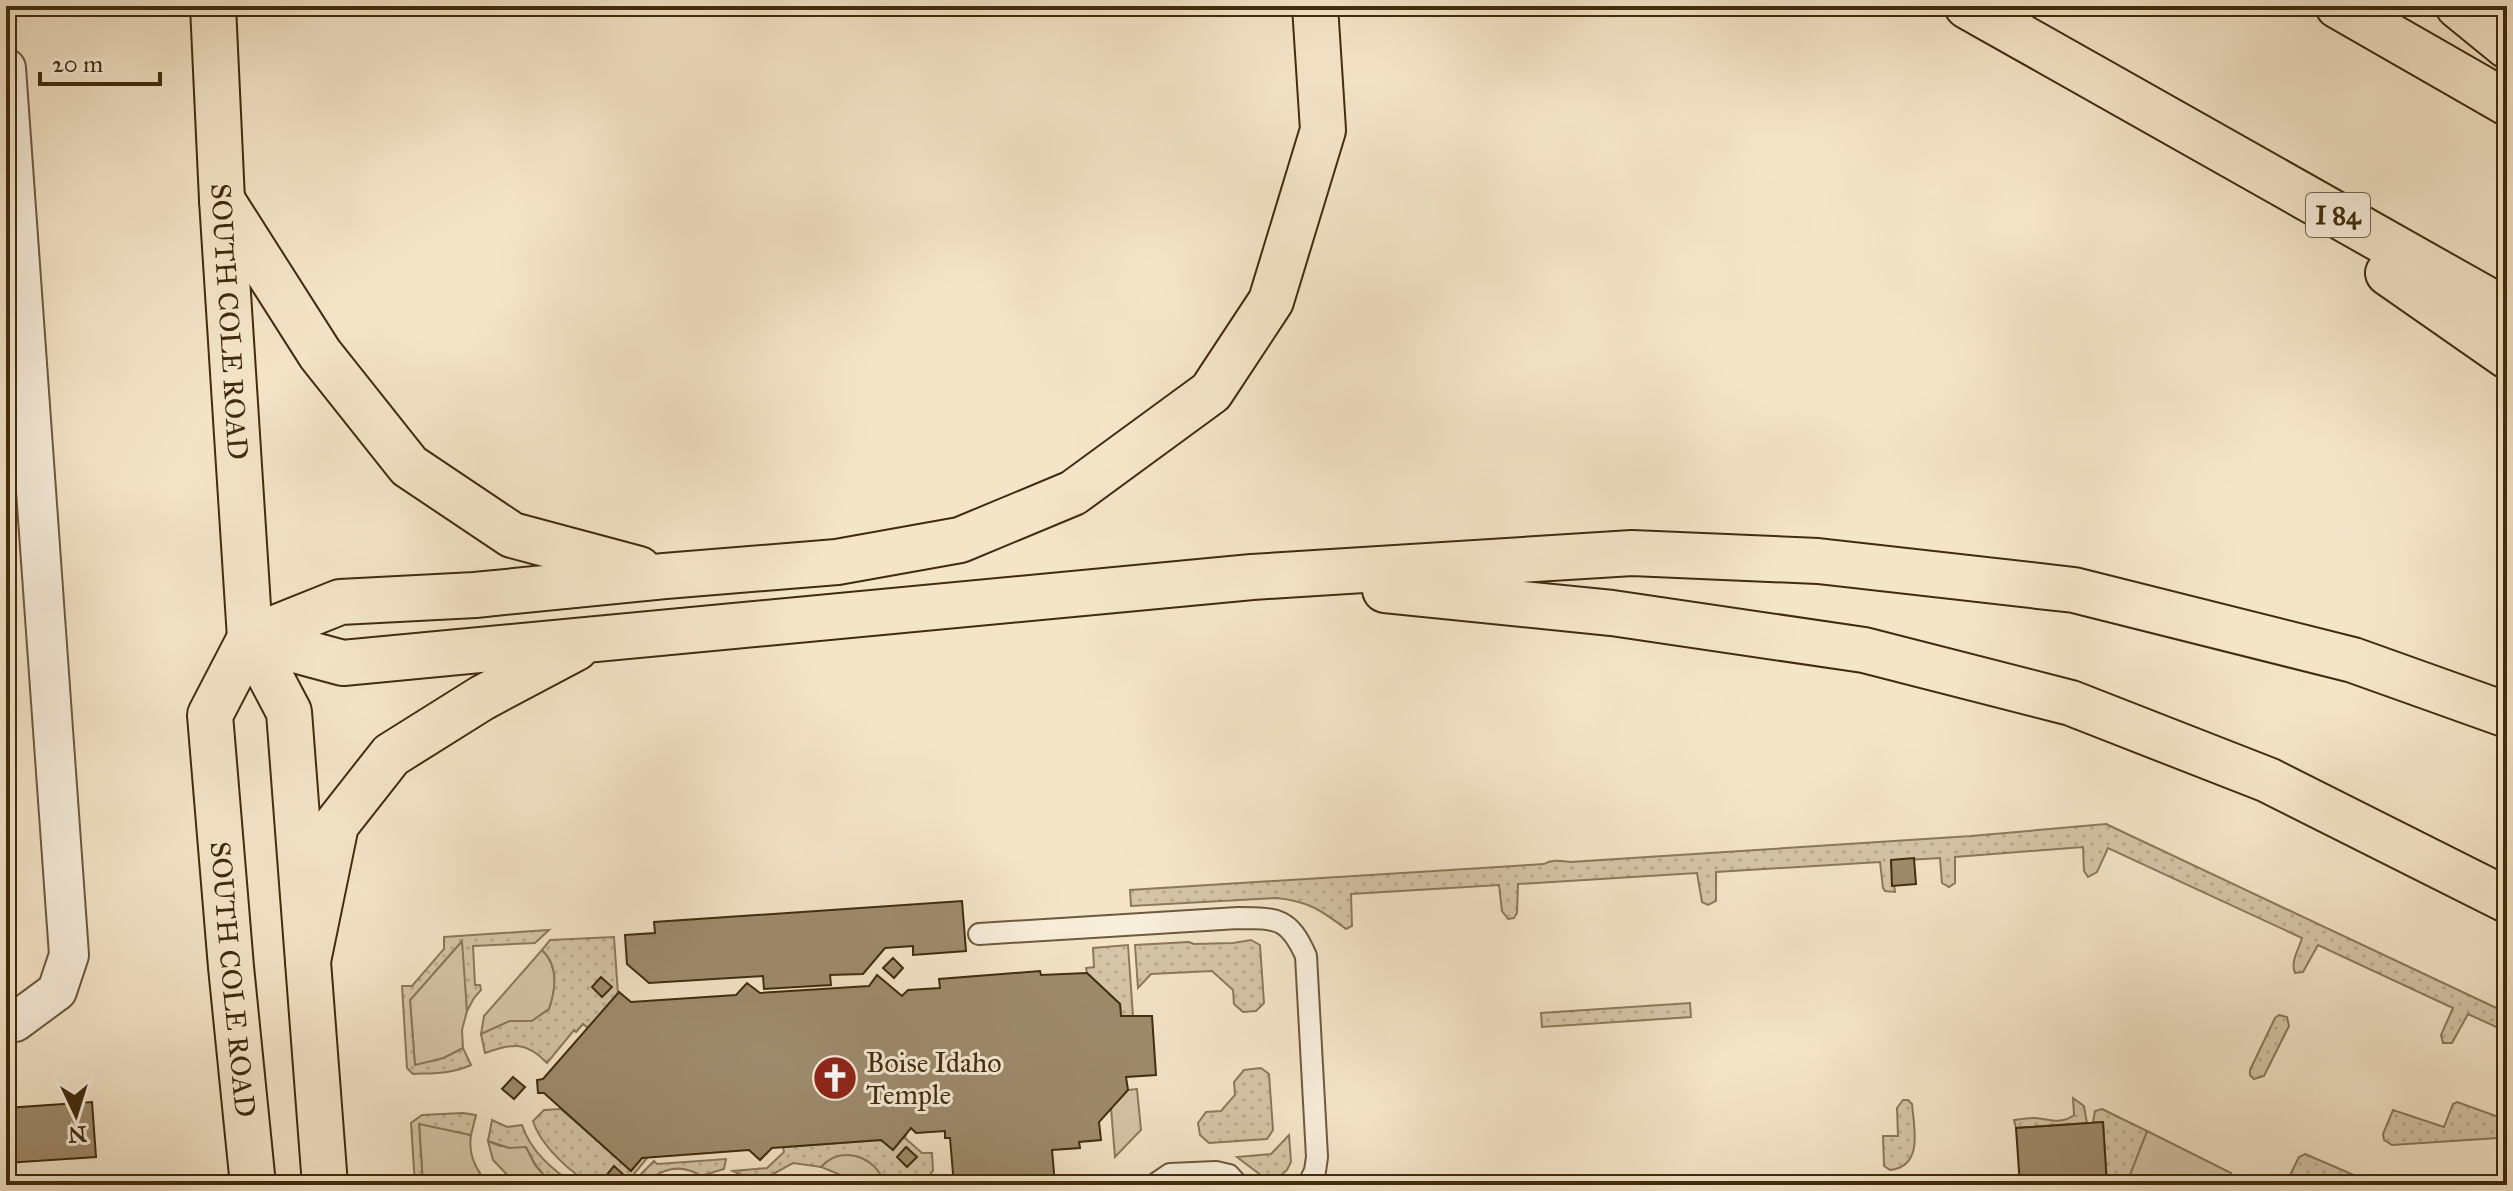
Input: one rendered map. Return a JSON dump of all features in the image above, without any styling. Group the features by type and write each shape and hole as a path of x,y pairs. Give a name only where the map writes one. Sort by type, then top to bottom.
{"main road":[{"name":"SOUTH COLE ROAD","path":"213,6 250,638 289,712 325,1185"},
{"path":"250,638 340,602 475,595 837,562 960,540 1073,493 1211,392 1271,301 1323,130 1315,6"},
{"name":"I 84","path":"1967,6 2507,311"},
{"path":"2338,6 2507,103"},
{"path":"2458,6 2507,46"},
{"path":"2170,120 2507,356"},
{"path":"222,200 320,354 409,466 512,535 665,576"},
{"path":"250,638 343,663 1252,577 1632,553 1818,561 2074,590 2353,660 2507,715"},
{"path":"1252,577 1612,613 1864,650 2071,703 2268,780 2507,900"},
{"name":"SOUTH COLE ROAD","path":"250,638 210,715 253,1185"},
{"path":"308,961 336,825 391,755 482,698 592,639"}],"street":[{"path":"6,68 23,545 69,955 57,991 15,1022 6,1023"}],"lane":[{"path":"979,934 1238,918 1277,920 1288,927 1297,935 1306,956 1317,1157 1308,1185"},
{"path":"1154,1185 1170,1174 1216,1172 1229,1175 1238,1185"}],"shaded area":[{"path":"2106,824 2507,1013 2507,1032 2468,1014 2452,1043 2443,1043 2441,1035 2453,1008 2318,945 2303,972 2295,973 2294,960 2302,938 2108,848 2097,872 2088,877 2084,871 2083,847 1955,857 1955,883 1949,887 1942,883 1940,858 1891,861 1895,892 1883,888 1880,862 1716,872 1716,901 1708,905 1702,902 1697,873 1518,884 1517,913 1514,918 1508,919 1502,911 1499,885 1351,894 1352,926 1346,929 1314,908 1297,901 1276,898 1131,906 1130,890 1971,836"},
{"path":"549,930 535,943 473,946 475,985 480,985 481,990 467,1011 462,941 410,1000 415,1065 444,1058 463,1048 471,1065 450,1072 413,1074 407,1068 402,986 412,986 444,949 444,937"},
{"path":"614,937 618,994 588,1028 583,1024 576,1032 574,1030 547,1063 525,1047 485,1053 481,1034 510,1021 532,1021 549,1009 554,970 542,950 550,940"},
{"path":"463,940 467,1011 462,1030 463,1048 444,1058 415,1066 410,1000"},
{"path":"1251,940 1260,945 1264,1003 1256,1011 1243,1012 1234,1004 1233,990 1212,971 1151,974 1138,988 1135,945"},
{"path":"1128,945 1133,1016 1121,1016 1120,1004 1087,973 1086,968 1094,967 1093,948"},
{"path":"542,950 554,970 549,1009 532,1021 510,1021 481,1034 484,1016"},
{"path":"1690,1003 1691,1017 1542,1027 1541,1013"},
{"path":"2279,1015 2287,1017 2289,1026 2264,1076 2254,1079 2250,1070"},
{"path":"1261,1068 1269,1074 1273,1130 1267,1139 1209,1143 1200,1135 1198,1123 1206,1112 1221,1111 1235,1095 1234,1082 1244,1070"},
{"path":"1137,1089 1141,1130 1115,1157 1111,1108 1128,1090"},
{"path":"2073,1098 2084,1106 2087,1123 2016,1128 2014,1120 2035,1118 2060,1121 2069,1118 2074,1115"},
{"path":"1903,1100 1912,1104 1914,1144 1908,1161 1890,1170 1884,1166 1883,1136 1898,1136 1897,1108"},
{"path":"2457,1102 2499,1117 2507,1125 2507,1134 2498,1138 2392,1145 2384,1140 2383,1134 2393,1110 2444,1127 2453,1104"},
{"path":"561,1109 631,1170 642,1158 648,1157 625,1185 616,1185 624,1176 614,1167 605,1177 614,1185 596,1185 585,1180 550,1149 533,1121 544,1110"},
{"path":"2102,1109 2147,1131 2126,1185 2107,1185 2103,1122 2093,1122 2095,1111"},
{"path":"422,1115 476,1115 471,1135 419,1124 423,1185 415,1185 411,1123"},
{"path":"492,1120 507,1127 522,1125 543,1159 575,1185 552,1185 526,1147 509,1148 488,1141"},
{"path":"419,1123 471,1135 474,1162 489,1185 423,1185"},
{"path":"2147,1131 2231,1173 2226,1185 2126,1185"},
{"path":"906,1135 905,1138 922,1153 932,1153 933,1171 921,1185 885,1185 881,1175 867,1160 848,1155 829,1160 821,1167 793,1163 764,1179 749,1179 733,1171 767,1168 784,1152 783,1147 881,1140 893,1149"},
{"path":"1289,1135 1291,1162 1279,1177 1262,1176 1237,1157 1271,1154"},
{"path":"488,1141 500,1146 526,1147 535,1165 552,1185 517,1185 493,1160"},
{"path":"841,1154 869,1162 879,1172 885,1185 865,1185 821,1167"},
{"path":"2305,1154 2381,1185 2285,1185 2299,1157"},
{"path":"726,1159 724,1169 701,1176 686,1170 671,1169 645,1185 630,1185 654,1161 657,1164"},
{"path":"2507,1177 2507,1185 2388,1185"}],"building":[{"path":"1914,858 1916,884 1892,886 1891,860"},
{"path":"962,901 966,951 913,955 913,946 885,948 863,974 830,975 831,985 764,989 763,976 649,983 627,964 625,935 655,933 654,922"},
{"path":"893,958 903,968 894,978 883,968"},
{"name":"Boise Idaho Temple","path":"1040,971 1041,975 1087,973 1120,1004 1121,1016 1152,1016 1156,1075 1126,1077 1128,1090 1099,1122 1101,1140 1079,1142 1080,1148 1052,1150 1055,1185 954,1185 950,1138 945,1138 945,1131 916,1133 911,1128 893,1150 881,1140 772,1148 760,1160 749,1150 642,1158 631,1171 544,1093 538,1093 537,1080 543,1079 619,992 631,1002 736,995 747,983 760,993 869,986 877,975 902,996 908,990 940,988 939,979"},
{"path":"601,977 612,987 602,997 592,987"},
{"path":"513,1077 525,1087 514,1099 502,1089"},
{"path":"92,1102 96,1157 6,1163 6,1108"},
{"path":"2103,1122 2107,1185 2020,1185 2016,1128"},
{"path":"906,1147 917,1157 907,1167 897,1157"},
{"path":"614,1166 625,1176 616,1185 605,1177"}],"place":[{"name":"Boise Idaho Temple","path":"835,1078"}]}
